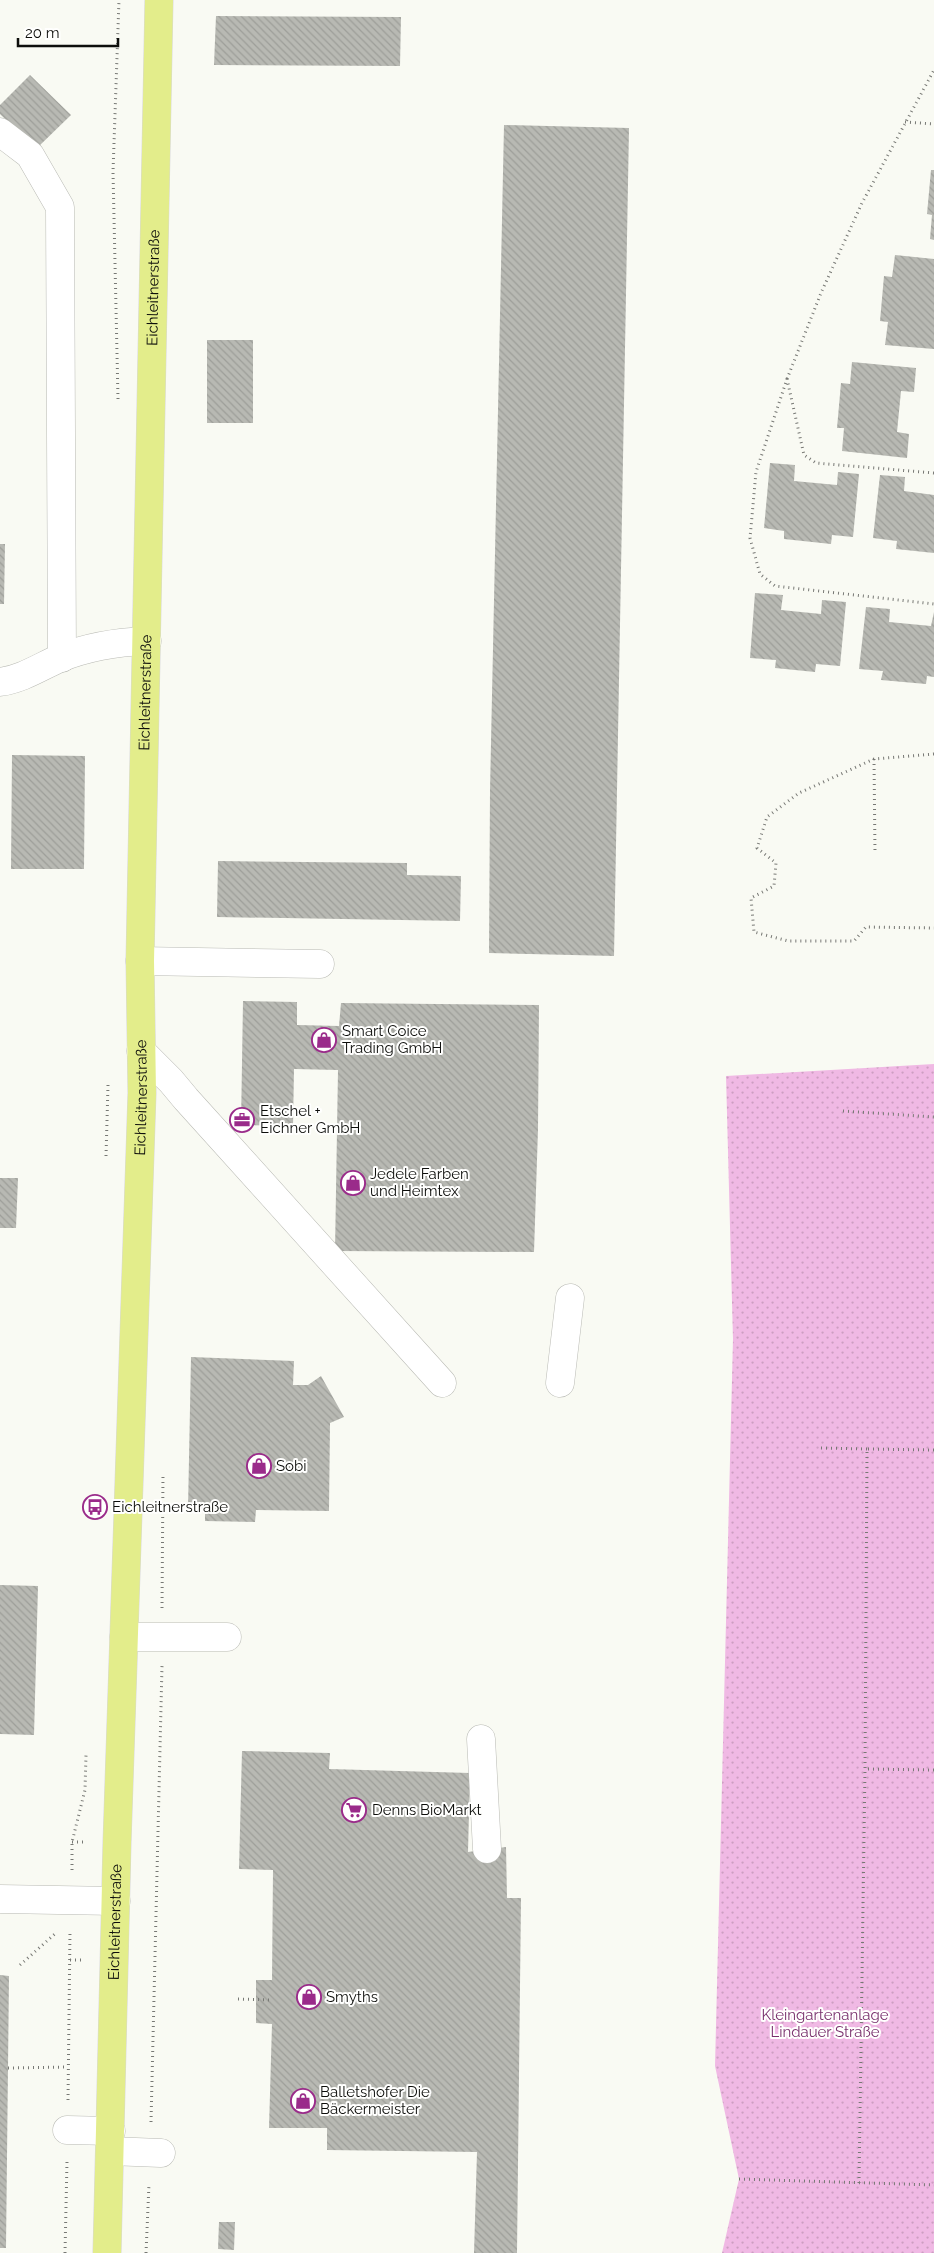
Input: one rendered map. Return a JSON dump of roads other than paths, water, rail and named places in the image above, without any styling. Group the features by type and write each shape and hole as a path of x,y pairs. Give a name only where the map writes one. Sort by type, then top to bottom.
{"main road":[{"name":"Eichleitnerstraße","path":"107,2253 116,1901 142,1093 140,961 159,0"}],"street":[{"path":"0,132 30,155 60,207 62,658"},
{"path":"0,682 16,680 62,658 119,642 146,641"},
{"path":"140,961 320,964"},
{"path":"141,1051 171,1081 186,1100 442,1383"},
{"path":"560,1383 570,1298"},
{"path":"124,1638 227,1638"},
{"path":"481,1739 487,1850"},
{"path":"0,1899 116,1901"},
{"path":"67,2130 156,2153"}],"place":[{"name":"Smart Coice Trading GmbH","path":"324,1040"},
{"name":"Etschel + Eichner GmbH","path":"242,1120"},
{"name":"Jedele Farben und Heimtex","path":"353,1183"},
{"name":"Sobi","path":"259,1466"},
{"name":"Eichleitnerstraße","path":"95,1507"},
{"name":"Denns BioMarkt","path":"354,1810"},
{"name":"Smyths","path":"309,1997"},
{"name":"Balletshofer Die Bäckermeister","path":"303,2101"}],"park label":[{"name":"Kleingartenanlage Lindauer Straße","path":"825,2024"}]}
